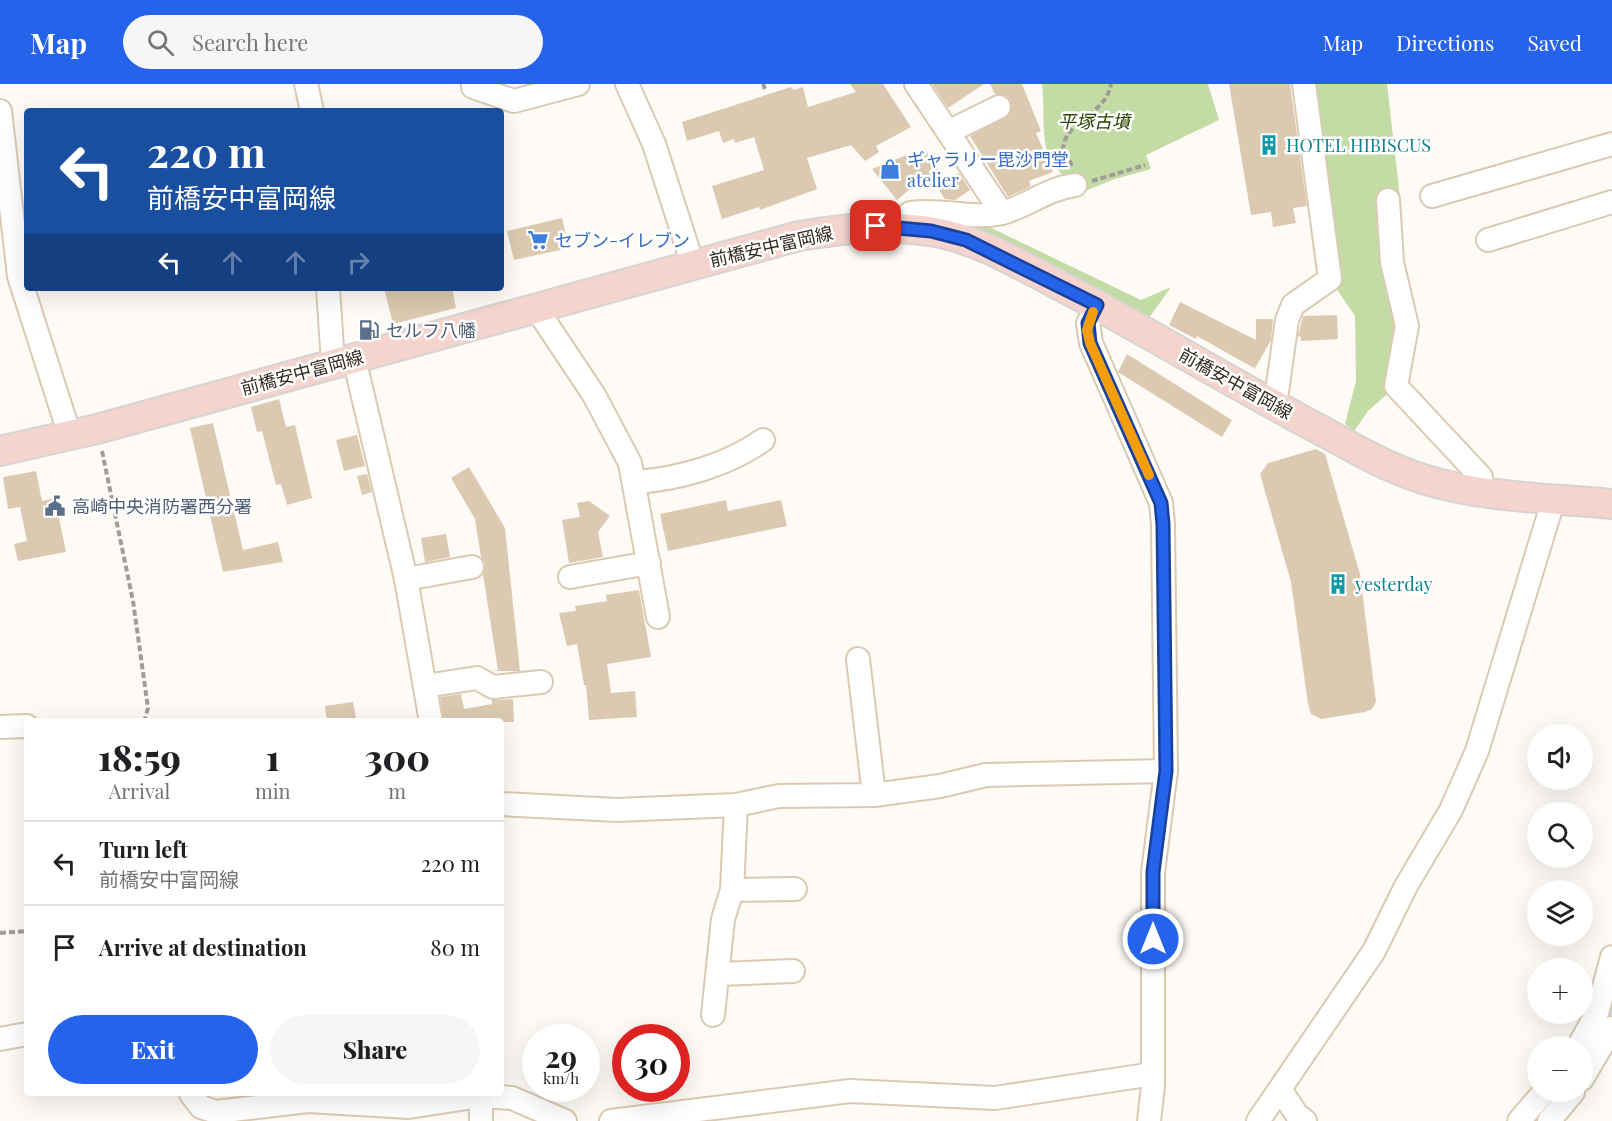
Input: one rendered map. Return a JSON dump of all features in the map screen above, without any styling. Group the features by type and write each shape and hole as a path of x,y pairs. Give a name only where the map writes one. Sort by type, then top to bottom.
{"main road":[{"name":"前橋安中富岡線","path":"0,451 97,429 810,234 844,229 903,228 966,240 1097,305 1275,406 1386,464 1422,479 1481,492 1612,504"}],"street":[{"path":"306,84 311,108"},
{"path":"473,84 473,87 514,101 578,84"},
{"path":"627,84 654,144 693,265"},
{"path":"916,84 1002,213"},
{"path":"1275,406 1287,320 1293,305 1330,279 1304,84"},
{"path":"948,132 999,107"},
{"path":"0,111 20,276 24,289"},
{"path":"1432,196 1612,144"},
{"path":"903,228 910,213 923,211 969,217 1002,213 1057,188 1075,185"},
{"path":"1388,200 1392,262 1407,326 1396,386 1480,477 1481,492"},
{"path":"1488,240 1612,202"},
{"path":"25,291 70,436"},
{"path":"329,291 343,360 406,579 430,718"},
{"path":"1097,305 1088,323 1090,343 1161,503 1166,771 1153,872 1153,1074 1149,1121"},
{"path":"536,308 611,424 630,463 636,482 658,617"},
{"path":"636,482 678,476 744,454 763,440"},
{"path":"1258,1121 1374,951 1406,886 1450,810 1477,751 1554,498"},
{"path":"570,577 649,563"},
{"path":"406,579 472,567"},
{"path":"858,659 874,795"},
{"path":"425,686 477,678 493,687 541,682"},
{"path":"0,727 24,726"},
{"path":"504,804 617,810 736,805 779,796 874,795 940,786 986,775 1166,771"},
{"path":"713,1015 723,919 732,890 736,805"},
{"path":"732,890 795,890"},
{"path":"1584,1036 1597,1013 1612,957"},
{"path":"718,974 793,971"},
{"path":"1593,1060 1612,1028"},
{"path":"0,1039 24,1035"},
{"path":"611,1121 850,1091 995,1098 1153,1074"},
{"path":"1280,1089 1297,1115 1305,1121"},
{"path":"193,1096 208,1112 216,1112 309,1101 409,1107 474,1096"},
{"path":"480,1096 481,1121"},
{"path":"491,1096 512,1098 565,1121"},
{"path":"1519,1121 1535,1102"},
{"path":"1549,1121 1565,1102"}],"path":[{"path":"1111,84 1109,97 1071,129 1063,144 1075,173 1075,185 1145,165"},
{"path":"97,429 133,601 148,708 145,718"},
{"path":"0,933 24,931"}],"green space":[{"name":"平塚古墳","path":"1042,84 1208,84 1219,120 1146,155 1151,169 1115,179 1085,191 1068,180 1057,169 1050,157 1044,133"},
{"path":"1310,84 1387,84 1400,197 1385,198 1401,328 1386,395 1368,411 1354,431 1345,424 1356,381 1355,316 1336,288"},
{"path":"951,223 985,225 1141,300 1171,287 1149,318 1034,256"}],"building":[{"path":"850,84 883,84 911,127 876,146 879,152 865,161 851,145 807,158 817,189 760,210 759,207 722,219 712,186 764,170 754,137 735,143 734,139 723,143 719,131 687,141 682,122 791,87 794,90 803,87 808,107 856,92"},
{"path":"932,84 984,84 948,108"},
{"path":"990,84 1022,84 1041,131 1036,133 1053,172 1029,181 1031,186 1008,197 970,136 1010,114 1011,101 1006,96 995,94"},
{"name":"HOTEL HIBISCUS","path":"1229,84 1290,84 1307,206 1293,208 1296,223 1273,227 1271,212 1251,215"},
{"path":"924,148 945,180 930,190 922,179 897,200 872,169"},
{"path":"959,173 970,190 955,200 945,199 937,187"},
{"name":"セブン-イレブン","path":"562,218 569,248 514,260 507,231"},
{"path":"385,291 453,291 456,308 393,324"},
{"path":"1180,302 1256,340 1256,319 1273,319 1271,340 1254,370 1197,336 1196,339 1169,325"},
{"path":"1337,315 1338,339 1301,341 1301,337 1298,336 1303,316"},
{"path":"1127,354 1232,420 1222,437 1118,372"},
{"path":"279,399 286,427 295,425 312,498 287,505 281,484 276,485 262,431 257,432 251,407"},
{"path":"213,423 243,550 278,542 283,562 223,572 190,428"},
{"path":"357,435 365,466 344,471 336,440"},
{"name":"yesterday","path":"1316,449 1325,454 1360,574 1376,702 1372,709 1365,712 1321,719 1311,714 1308,704 1291,582 1260,474 1268,463"},
{"path":"469,467 505,528 520,671 492,671 498,670 483,574 485,564 481,557 475,519 451,478"},
{"path":"36,471 42,501 55,498 66,552 18,561 14,544 27,541 20,507 8,509 3,477"},
{"path":"367,474 372,492 362,495 357,476"},
{"path":"726,500 728,511 781,500 787,526 668,551 660,514"},
{"path":"589,501 610,516 598,532 603,557 569,563 562,520 580,517 577,503"},
{"path":"446,534 450,557 425,562 421,538"},
{"path":"639,590 651,657 607,664 611,693 635,691 637,717 589,720 586,685 584,685 577,644 567,646 559,613 576,611 575,606 607,601 606,595"},
{"path":"461,694 464,709 492,704 492,700 513,699 514,722 504,722 504,718 443,718 440,697"},
{"path":"353,702 356,718 326,718 325,706"}],"waterway":[{"path":"1593,1049 1602,1035 1612,1011"},
{"path":"1532,1121 1549,1102"}],"slow traffic":[{"path":"1093,312 1087,330 1090,343 1149,475"}],"place":[{"name":"HOTEL HIBISCUS","path":"1269,145"},
{"name":"ギャラリー毘沙門堂 atelier","path":"890,169"},
{"name":"セブン-イレブン","path":"538,240"},
{"name":"セルフ八幡","path":"369,330"},
{"name":"高崎中央消防署西分署","path":"55,506"},
{"name":"yesterday","path":"1338,584"}],"route":[{"path":"876,226 931,231 966,240 995,252 1097,305 1088,323 1090,343 1161,503 1163,524 1166,771 1153,872 1153,939"}]}
